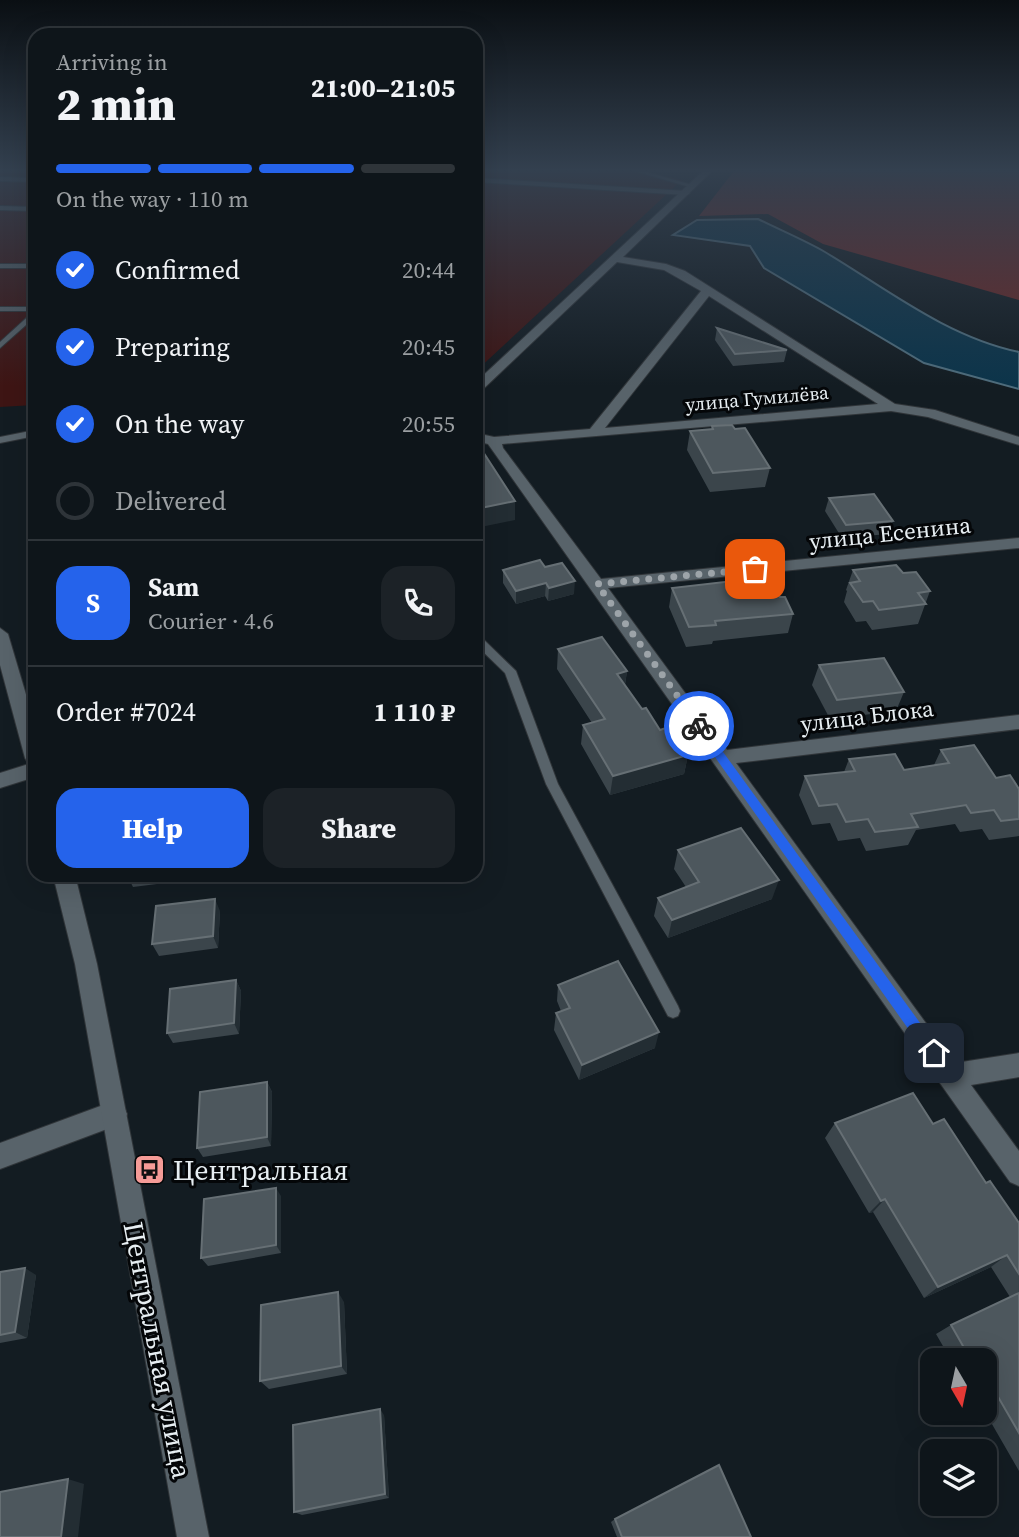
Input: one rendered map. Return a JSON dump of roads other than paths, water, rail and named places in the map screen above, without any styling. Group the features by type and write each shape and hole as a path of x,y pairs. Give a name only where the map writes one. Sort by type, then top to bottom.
{"street":[{"path":"483,383 634,243"},
{"path":"617,259 666,267 681,273 891,407"},
{"path":"595,430 707,290"},
{"name":"улица Гумилёва","path":"485,439 891,407 930,413 1019,441"},
{"path":"485,439 496,449 597,584 1019,1173"},
{"name":"улица Есенина","path":"597,584 1019,543"},
{"path":"0,634 28,733"},
{"name":"улица Блока","path":"722,758 1019,722"},
{"path":"0,781 28,771"},
{"name":"Центральная улица","path":"66,882 86,964 193,1537"},
{"path":"950,1076 1019,1065"},
{"path":"0,1156 114,1114"}],"lane":[{"path":"0,266 28,266"},
{"path":"0,309 28,311"},
{"path":"1,344 28,318"},
{"path":"0,440 28,434"},
{"path":"483,646 510,671 552,784 673,1010"}],"water":[{"path":"727,243 807,243 942,324 993,345 1019,352 1019,389 924,363 764,268 750,246"}],"place":[{"name":"Центральная","path":"150,1170"}]}
